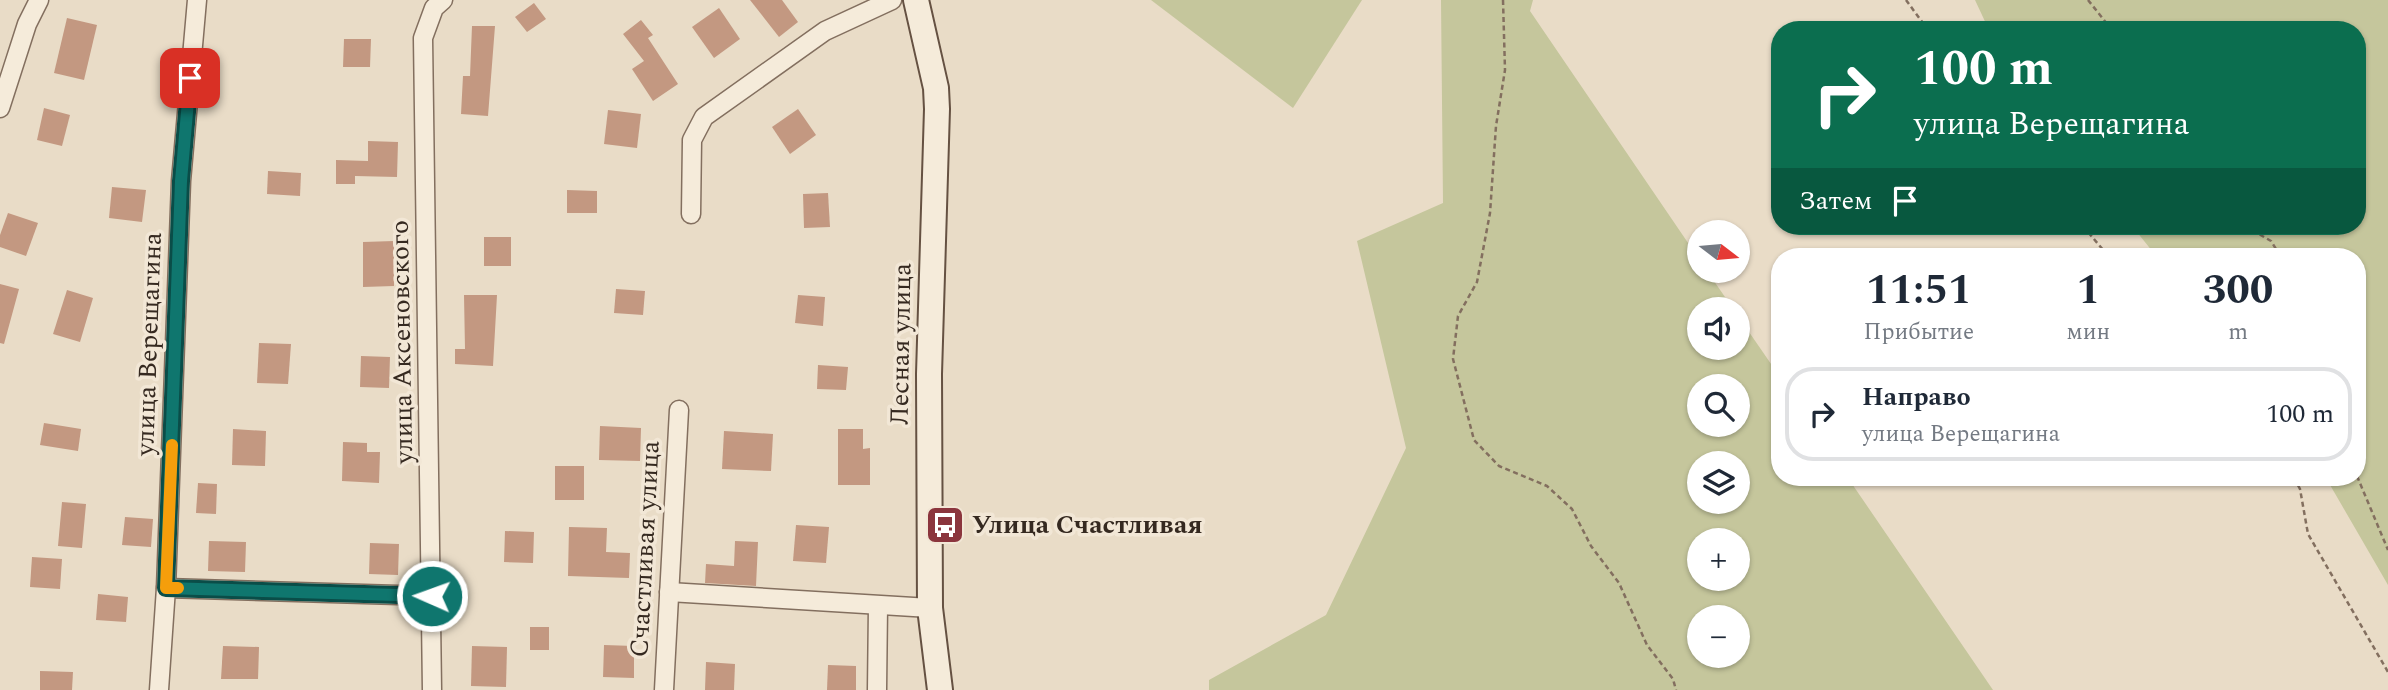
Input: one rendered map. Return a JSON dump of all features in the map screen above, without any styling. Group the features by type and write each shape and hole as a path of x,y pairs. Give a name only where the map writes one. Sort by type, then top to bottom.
{"main road":[{"name":"Лесная улица","path":"916,0 936,88 937,109 929,374 930,608 940,690"}],"street":[{"path":"0,108 27,24 39,0"},
{"name":"улица Верещагина","path":"159,690 166,588 181,181 197,0"},
{"name":"улица Аксеновского","path":"432,690 423,38 434,8 443,0"},
{"path":"691,214 692,139 704,117 825,31 891,0"},
{"name":"Счастливая улица","path":"663,690 679,410"},
{"path":"166,588 432,596"},
{"path":"669,592 930,608"},
{"path":"877,606 877,690"}],"path":[{"path":"1503,0 1505,70 1496,126 1490,213 1477,282 1458,316 1453,359 1474,440 1499,466 1547,486 1572,509 1591,545 1619,583 1647,645 1673,679 1676,690"},
{"path":"1906,0 1921,21"},
{"path":"2088,0 2105,21"},
{"path":"2261,235 2271,241 2275,248"},
{"path":"2298,486 2308,534 2388,672"},
{"path":"2361,486 2388,551"}],"green space":[{"path":"1151,0 1362,0 1293,108"},
{"path":"1441,0 1533,0 1530,11 1687,241 1687,284 1716,284 1725,297 1687,297 1687,360 1750,360 1750,333 1771,364 1771,486 1853,486 1993,690 1209,690 1209,680 1326,615 1406,448 1357,241 1443,203"},
{"path":"1975,0 2388,0 2388,585 2331,486 2366,486 2366,248 2150,248 2139,235 2366,235 2366,21 1985,21"}],"building":[{"path":"750,0 782,0 798,22 779,37"},
{"path":"534,3 546,19 527,32 515,17"},
{"path":"719,8 740,39 714,58 692,27"},
{"path":"67,18 97,25 84,80 54,73"},
{"path":"641,20 653,35 648,38 678,84 653,101 632,69 644,61 623,34"},
{"path":"472,26 495,26 488,116 461,114 463,76 470,76"},
{"path":"344,39 371,39 370,67 343,67"},
{"path":"44,108 70,115 62,146 37,140"},
{"path":"798,109 816,135 790,154 772,127"},
{"path":"608,110 641,114 637,148 604,144"},
{"path":"368,141 398,142 397,177 355,176 355,184 336,184 336,160 368,161"},
{"path":"268,171 301,173 300,196 267,194"},
{"path":"112,187 146,190 142,222 109,218"},
{"path":"567,190 597,191 597,213 567,213"},
{"path":"828,193 830,227 804,228 803,194"},
{"path":"8,213 38,223 26,256 0,247 0,235"},
{"path":"484,237 511,237 511,266 484,266"},
{"path":"394,241 394,286 363,287 363,242"},
{"path":"0,284 19,289 4,344 0,343"},
{"path":"616,289 645,291 643,315 614,313"},
{"path":"67,290 93,298 80,342 53,334"},
{"path":"464,295 497,295 493,366 455,364 455,349 465,349"},
{"path":"798,295 825,297 823,326 795,323"},
{"path":"259,343 291,344 288,384 257,383"},
{"path":"361,356 390,357 389,388 360,387"},
{"path":"818,365 848,367 846,390 817,389"},
{"path":"44,423 81,429 78,451 40,445"},
{"path":"600,426 641,428 640,461 599,460"},
{"path":"233,429 266,431 265,466 232,465"},
{"path":"838,429 863,429 863,449 870,448 870,485 838,485"},
{"path":"724,431 773,434 771,471 722,469"},
{"path":"343,442 367,443 367,452 380,452 379,483 342,481"},
{"path":"555,466 584,466 584,500 555,500"},
{"path":"198,483 217,484 216,514 196,513"},
{"path":"62,502 86,504 82,548 58,546"},
{"path":"125,517 153,519 151,547 122,545"},
{"path":"796,525 829,527 826,563 793,561"},
{"path":"569,527 607,528 606,552 630,553 629,578 568,576"},
{"path":"505,531 534,532 533,563 504,562"},
{"path":"209,541 246,542 245,572 208,571"},
{"path":"735,541 758,542 756,586 705,583 706,564 734,566"},
{"path":"370,543 399,544 398,575 369,574"},
{"path":"32,557 62,559 60,589 30,587"},
{"path":"98,594 128,597 126,622 96,620"},
{"path":"530,627 549,627 549,650 530,650"},
{"path":"604,645 634,646 634,678 603,677"},
{"path":"223,646 259,647 258,679 221,679"},
{"path":"472,646 507,647 506,687 471,686"},
{"path":"706,662 735,664 734,690 705,690"},
{"path":"828,665 856,666 856,690 827,690"},
{"path":"40,671 73,672 72,690 40,690"}],"slow traffic":[{"path":"172,445 166,588 178,588"}],"place":[{"name":"Улица Счастливая","path":"945,525"}],"route":[{"path":"190,78 181,181 166,588 432,596"}]}
